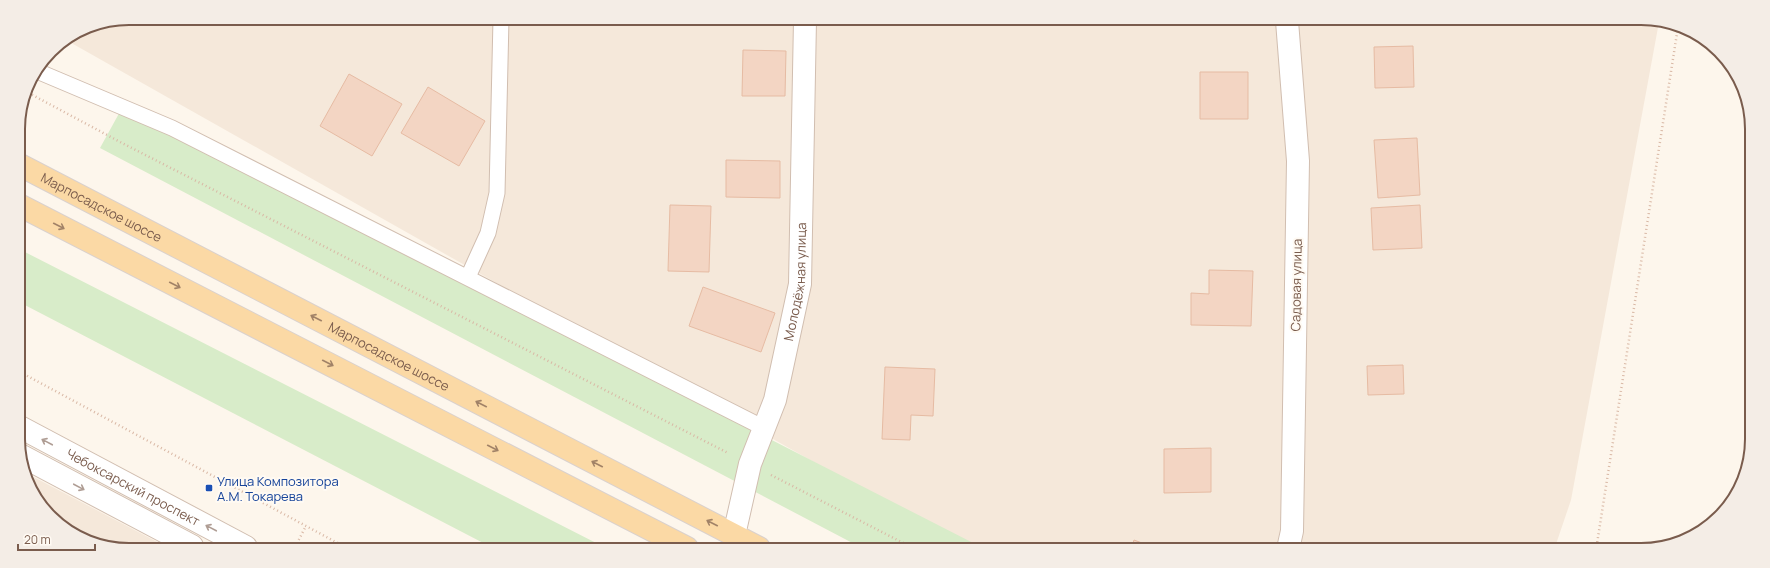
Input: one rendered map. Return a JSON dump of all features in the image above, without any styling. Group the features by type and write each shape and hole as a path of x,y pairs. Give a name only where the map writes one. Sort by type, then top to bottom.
{"main road":[{"name":"Марпосадское шоссе","path":"25,168 749,543"},
{"path":"25,208 677,543"}],"street":[{"name":"Молодёжная улица","path":"734,535 750,464 775,400 800,284 805,25"},
{"name":"Садовая улица","path":"1288,25 1298,161 1292,531 1289,543"},
{"name":"Чебоксарский проспект","path":"25,430 240,543"},
{"name":"Чебоксарский проспект","path":"27,459 186,543"}],"lane":[{"path":"468,277 488,233 498,193 501,25"},
{"path":"42,73 172,128 764,428"}],"path":[{"path":"1597,543 1677,32"},
{"path":"31,94 903,543"},
{"path":"25,375 338,543"},
{"path":"297,543 306,526"}],"shaded area":[{"path":"129,25 1641,25 1658,27 1571,500 1556,543 957,543 71,43 95,30"},
{"path":"32,476 159,543 115,542 89,535 77,529 55,513 39,491"}],"green space":[{"path":"122,108 973,543 852,543 100,148"},
{"path":"25,252 596,543 483,543 25,305"}],"building":[{"path":"1413,46 1414,87 1375,88 1374,47"},
{"path":"743,50 786,51 785,96 742,96"},
{"path":"1200,72 1248,72 1248,119 1200,119"},
{"path":"349,74 402,104 372,156 320,126"},
{"path":"428,87 485,121 459,166 401,133"},
{"path":"1417,138 1420,195 1378,198 1374,140"},
{"path":"726,160 780,161 780,198 726,197"},
{"path":"670,205 711,206 709,272 668,271"},
{"path":"1420,205 1422,248 1373,250 1371,208"},
{"path":"1209,270 1253,271 1251,326 1191,325 1191,293 1209,294"},
{"path":"703,287 775,313 761,352 689,326"},
{"path":"1403,365 1404,394 1368,395 1367,366"},
{"path":"885,367 935,369 933,416 911,415 910,440 882,439"},
{"path":"1211,448 1211,492 1164,493 1164,449"},
{"path":"1134,540 1142,543 1133,543"}],"place":[{"name":"Улица Композитора А.М. Токарева","path":"209,488"}]}
